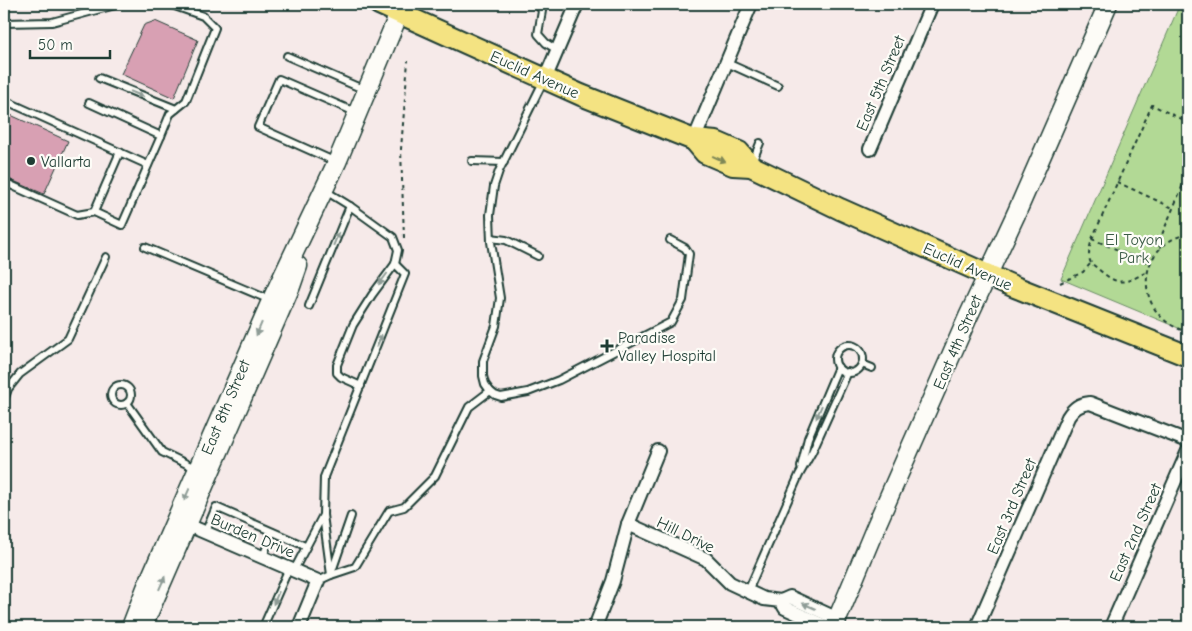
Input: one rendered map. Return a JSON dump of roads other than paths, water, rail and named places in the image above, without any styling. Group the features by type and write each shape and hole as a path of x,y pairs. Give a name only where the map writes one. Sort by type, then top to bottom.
{"main road":[{"name":"Euclid Avenue","path":"379,4 401,8 545,79 694,140 705,153 733,165 751,166 840,209 1015,287 1188,356"},
{"name":"East 4th Street","path":"833,625 1108,4"},
{"name":"East 8th Street","path":"142,627 182,522 198,469 271,301 324,190 401,8"},
{"name":"East 8th Street","path":"131,627 146,588 182,522 292,286 324,190"}],"street":[{"path":"545,79 577,4"},
{"path":"694,140 752,4"},
{"name":"East 5th Street","path":"870,148 932,4"},
{"name":"East 3rd Street","path":"977,627 1068,417 1074,408 1090,403 1188,441"},
{"path":"595,627 613,581 628,524 658,451"},
{"name":"East 2nd Street","path":"1111,627 1188,451"},
{"name":"Burden Drive","path":"182,522 318,581"},
{"name":"Hill Drive","path":"628,524 706,559 730,582 748,592 764,599 781,601 790,597 833,625"},
{"path":"299,627 318,581"}],"lane":[{"path":"4,23 52,22 119,4"},
{"path":"4,182 77,215 94,212 122,225 170,114 186,101 215,28 203,16 169,4"},
{"path":"538,4 542,11 538,34 546,43 557,50"},
{"path":"287,56 366,91"},
{"path":"726,63 778,86"},
{"path":"99,78 176,109"},
{"path":"336,162 258,128 280,79 356,112"},
{"path":"545,79 494,186 490,215 491,238 500,298 496,326 483,362 483,376 485,384 490,391 501,397 528,392 559,380 671,322 683,300 689,254 685,248 670,240"},
{"path":"4,100 148,165"},
{"path":"89,103 161,136"},
{"path":"751,166 760,143"},
{"path":"94,212 120,152"},
{"path":"472,161 504,162"},
{"path":"324,190 350,206 393,238 398,250 395,264 372,295 354,325 337,365 337,373 341,377 360,386"},
{"path":"309,306 350,206"},
{"path":"491,238 506,240 538,256"},
{"path":"145,247 271,301"},
{"path":"4,400 8,389 20,374 68,339 106,257"},
{"path":"331,575 322,515 324,477 405,274 395,264"},
{"path":"799,475 808,438 838,368 835,360 838,351 849,345 861,351 862,364 857,370 848,372 838,368"},
{"path":"862,364 872,368"},
{"path":"748,592 799,475 812,452 848,372"},
{"path":"318,581 355,567 389,511 404,507 435,476 468,407 490,391"},
{"path":"127,402 162,452 198,469"},
{"path":"205,532 216,507 305,546"},
{"path":"263,627 291,569 322,515"},
{"path":"331,575 351,516"},
{"path":"263,557 272,532"}],"place":[{"name":"Vallarta","path":"31,161"},
{"name":"Paradise Valley Hospital","path":"607,346"}],"park label":[{"name":"El Toyon Park","path":"1134,248"}]}
